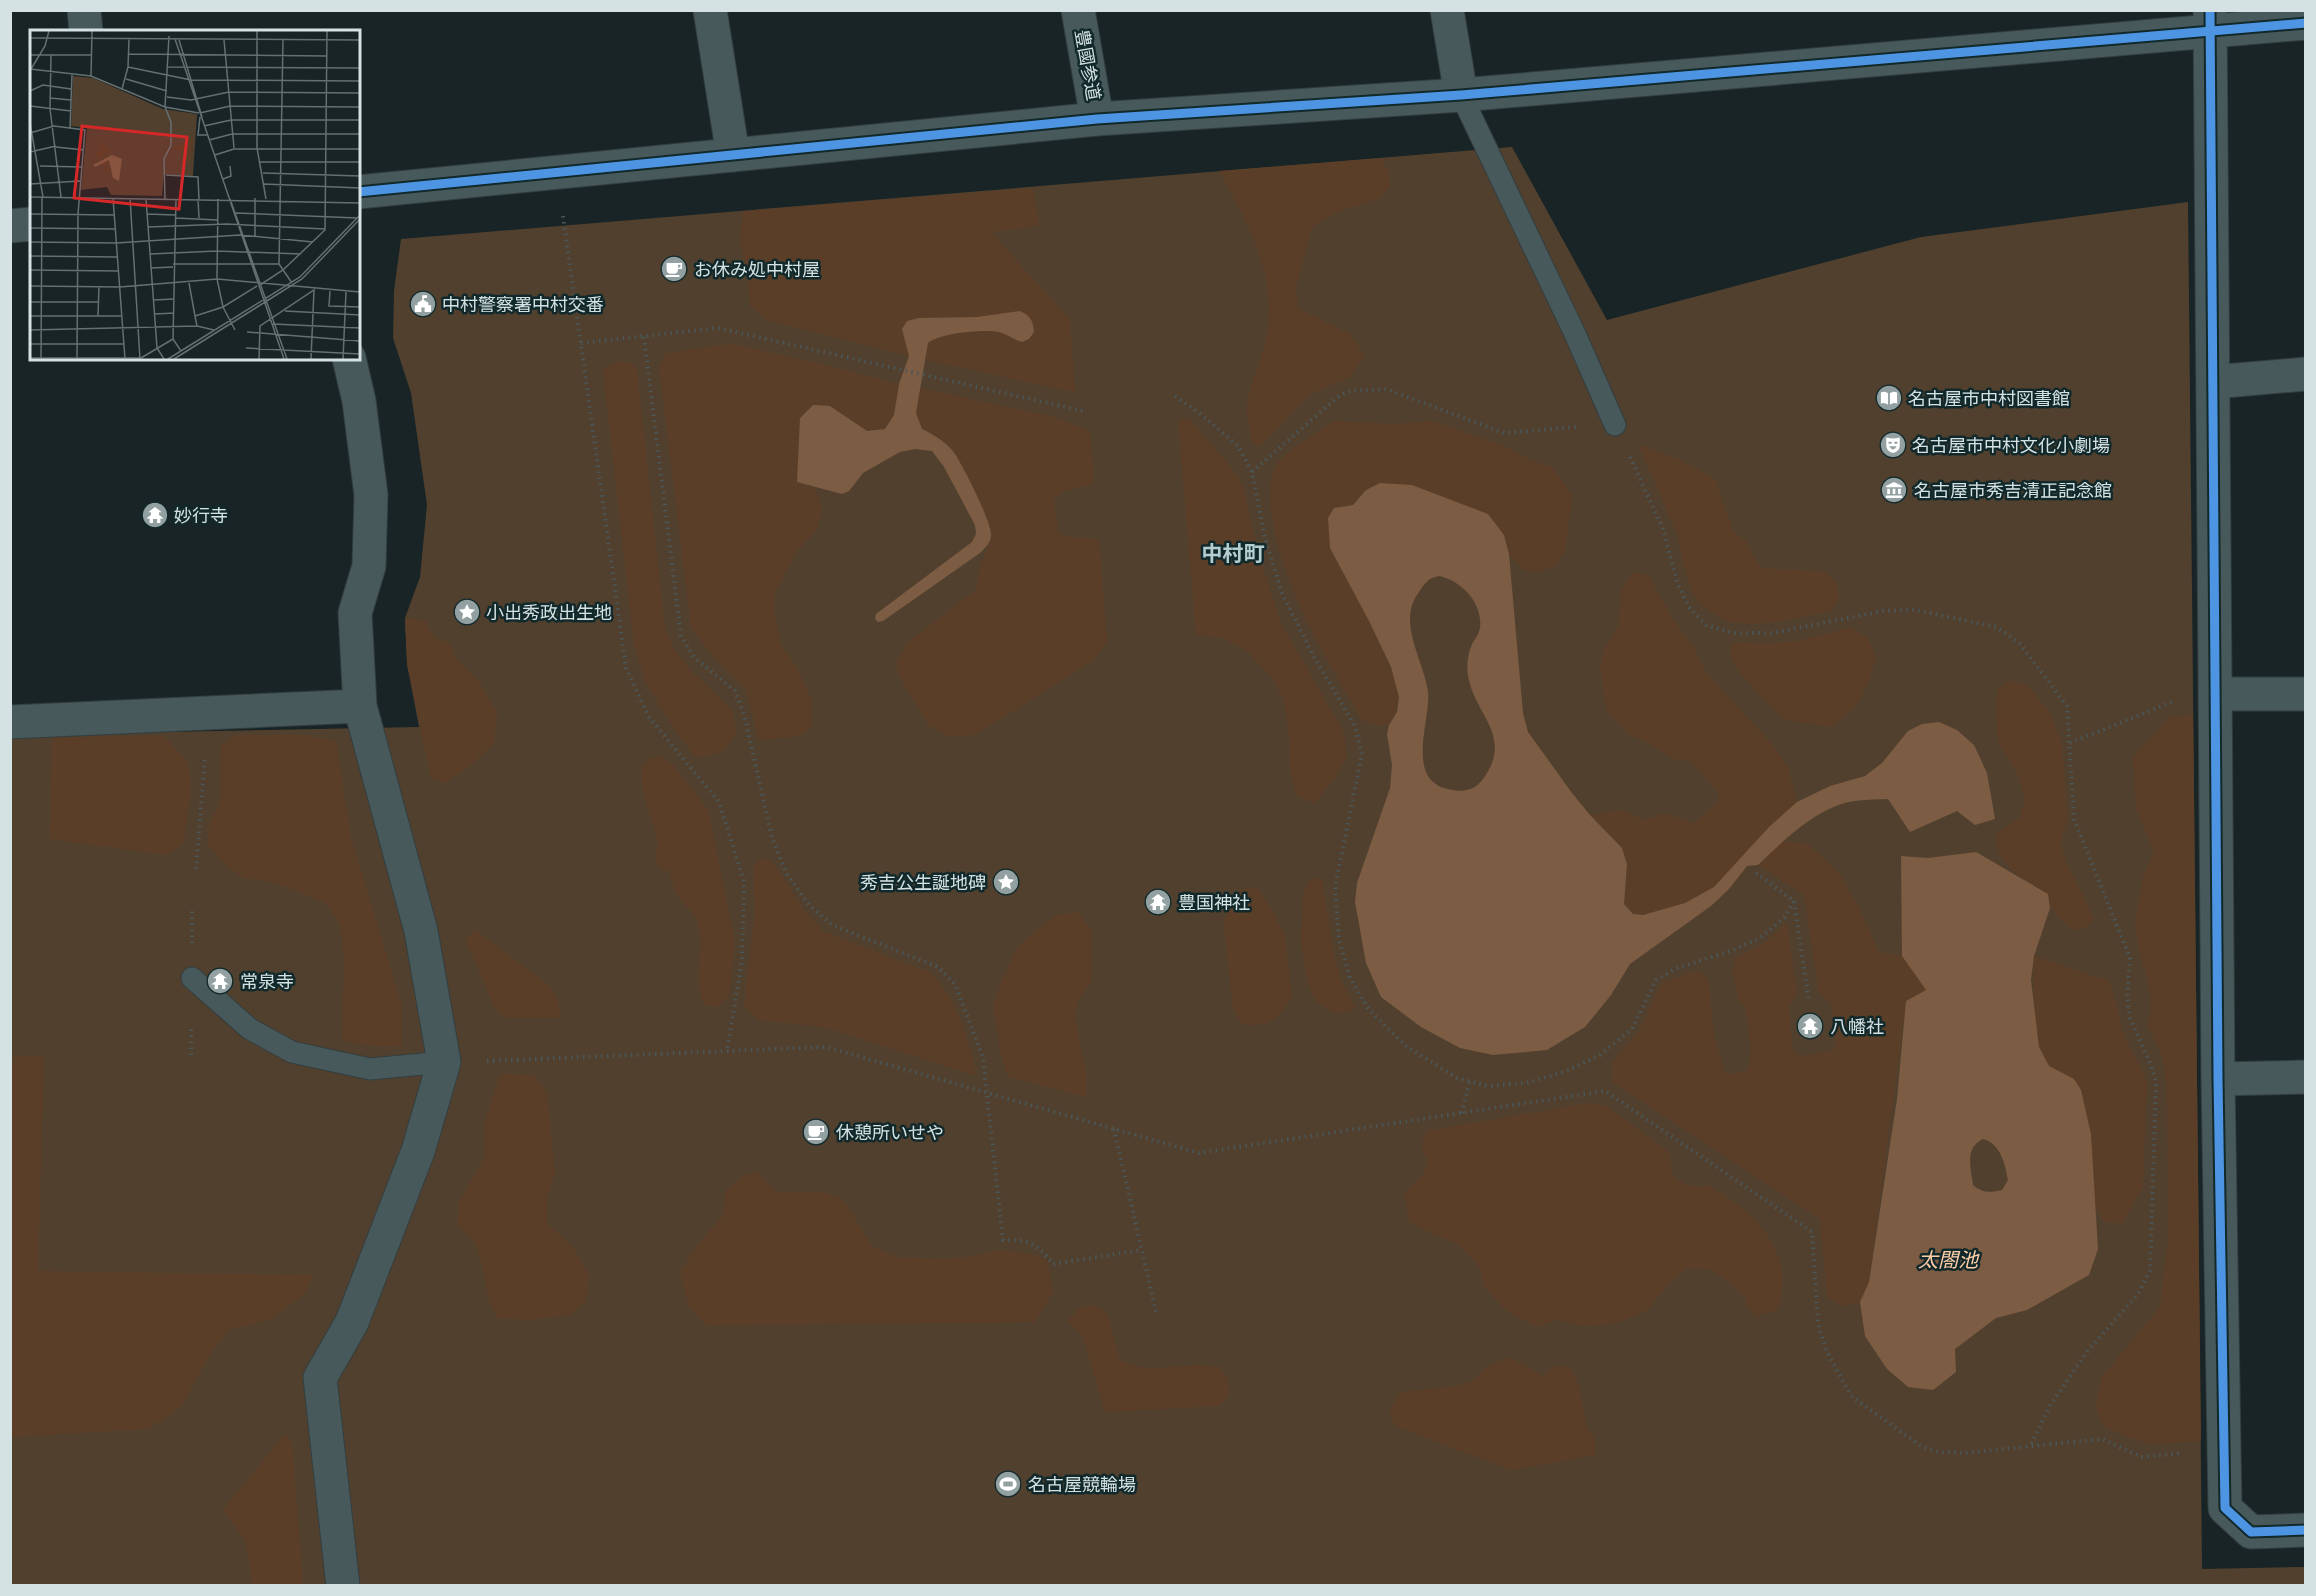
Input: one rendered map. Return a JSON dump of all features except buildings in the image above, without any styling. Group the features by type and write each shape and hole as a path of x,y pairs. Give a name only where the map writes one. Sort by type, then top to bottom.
{"street":[{"path":"84,10 86,30"},
{"path":"710,10 734,155"},
{"name":"豊國参道","path":"1078,10 1097,119"},
{"path":"1447,10 1461,95"},
{"path":"360,192 1097,119 1461,95 2211,21 2306,22"},
{"path":"2211,21 2218,1078 2225,1508 2251,1532 2306,1530"},
{"path":"10,226 30,224"},
{"path":"343,1586 320,1378 352,1322 418,1151 444,1062 421,930 360,706 355,614 369,566 371,495 359,401 349,360"},
{"path":"2213,382 2306,374"},
{"path":"2215,694 2306,694"},
{"path":"10,722 360,706"},
{"path":"2218,1078 2306,1077"}],"lane":[{"path":"1461,95 1575,334 1615,424"},
{"path":"192,978 250,1029 292,1052 370,1069 444,1062"}],"path":[{"path":"563,216 626,668 649,717 719,802 744,882 742,961 728,1051"},
{"path":"581,343 718,328 1083,411"},
{"path":"644,337 681,636 694,657 735,691 744,714 772,838 786,874 809,905 832,924 938,967 955,984 983,1058 1003,1240 1025,1240 1039,1248 1053,1264 1141,1250"},
{"path":"1252,471 1339,396 1351,391 1386,389 1504,433 1615,424 1663,528 1678,585 1689,607 1706,625 1734,633 1773,633 1883,611 1915,610 1997,627 2020,645 2067,706 2074,819 2130,958 2127,997 2130,1018 2151,1065 2156,1083 2150,1271 2138,1294 2086,1353 2050,1406 2030,1446"},
{"path":"1175,396 1238,446 1252,471 1265,539 1282,593 1314,657 1355,726 1362,754 1335,887 1339,940 1350,977 1369,1010 1406,1046 1457,1078 1488,1086 1526,1083 1567,1071 1600,1055 1632,1029 1656,980 1675,969 1733,950 1760,938 1785,917 1794,901"},
{"path":"2070,743 2176,701 2215,694"},
{"path":"195,868 208,712"},
{"path":"1756,873 1794,901 1809,1002"},
{"path":"444,1062 826,1047 1198,1153 1605,1091 1812,1232 1818,1323 1825,1348 1851,1396 1921,1446 1939,1452 1964,1453 2102,1439 2141,1457 2224,1449"},
{"path":"1462,1113 1470,1080"},
{"path":"1114,1128 1156,1312"}],"shaded area":[{"path":"1512,147 1607,320 1921,237 2188,202 2202,1569 2305,1567 2305,1585 11,1585 10,735 419,727 407,664 405,618 420,577 427,505 411,393 393,338 394,291 401,239"},
{"path":"1381,158 1389,173 1390,186 1381,198 1339,211 1312,227 1296,286 1298,308 1350,334 1364,354 1351,377 1310,394 1259,447 1252,442 1247,405 1266,339 1269,316 1268,294 1258,252 1250,231 1219,171"},
{"path":"1033,188 1039,226 991,232 1070,320 1075,392 925,360 928,343 952,334 992,331 1022,342 977,317 919,318 907,321 905,341 909,356 767,320 750,306 747,266 740,246 743,211"},
{"path":"731,344 899,384 894,415 885,429 867,431 830,406 797,482 815,488 822,508 817,530 797,551 775,593 775,615 781,644 797,668 812,700 811,728 799,736 759,740 746,690 716,660 691,628 659,367 666,353"},
{"path":"619,361 631,363 637,370 665,628 674,649 690,670 732,710 737,732 724,749 715,755 694,756 646,683 634,646 603,371"},
{"path":"920,388 1054,417 1090,431 1094,483 1062,492 1054,500 1058,532 1063,536 1099,539 1107,642 1094,660 975,735 949,737 929,726 899,676 896,664 908,642 976,590 980,567 992,535 988,521 954,453 938,437 922,429 916,413"},
{"path":"1189,419 1230,466 1243,485 1259,556 1281,623 1344,733 1347,756 1334,780 1324,790 1316,804 1297,796 1290,772 1290,743 1284,701 1273,679 1247,651 1223,638 1196,634 1178,420"},
{"path":"1333,421 1394,424 1433,421 1504,446 1531,460 1552,467 1572,495 1565,552 1554,567 1536,572 1523,570 1509,554 1504,535 1366,490 1353,505 1334,508 1330,548 1369,621 1398,686 1397,707 1389,725 1374,725 1362,720 1323,653 1289,579 1272,515 1270,494 1272,476 1278,462 1295,447"},
{"path":"1638,444 1680,460 1715,479 1733,531 1745,540 1761,568 1825,572 1837,583 1839,599 1831,611 1778,622 1751,624 1730,622 1710,612 1694,597 1683,564 1678,536"},
{"path":"1632,573 1648,575 1672,617 1695,650 1707,674 1771,743 1788,767 1797,802 1769,827 1715,887 1685,903 1643,915 1633,914 1624,904 1627,864 1622,848 1590,815 1622,810 1644,820 1665,813 1694,823 1718,802 1718,792 1691,761 1673,759 1650,744 1630,735 1606,710 1600,665 1605,648 1619,624 1621,590"},
{"path":"405,618 426,621 433,636 449,642 455,658 478,680 497,713 494,743 468,768 444,783 431,778 407,664"},
{"path":"1850,628 1867,637 1876,656 1861,697 1849,713 1830,727 1784,719 1737,669 1731,657 1731,642 1765,644 1797,641"},
{"path":"2009,680 2029,687 2049,712 2062,744 2068,820 2060,842 2067,863 2094,919 2086,927 2074,930 2060,919 2053,911 2048,894 2021,877 2005,863 1996,845 1996,834 2020,817 2025,800 2018,775 1998,741 1996,704 1998,689"},
{"path":"2193,715 2201,1441 2148,1444 2104,1427 2096,1407 2102,1377 2160,1307 2168,1241 2167,1085 2163,1060 2148,1025 2151,1006 2148,980 2140,956 2135,926 2143,876 2154,851 2136,809 2133,757 2170,717"},
{"path":"234,735 304,735 336,741 351,838 402,1006 402,1047 342,1041 344,956 340,925 326,903 277,883 244,878 226,865 208,845 209,824 220,803 221,746"},
{"path":"164,736 188,762 191,786 184,843 166,855 50,839 52,737"},
{"path":"660,756 672,764 708,810 735,942 729,996 717,1007 705,1005 701,996 700,941 697,920 679,898 668,871 658,868 655,853 658,841 644,796 641,769 650,758"},
{"path":"1783,841 1808,844 1840,874 1879,952 1902,956 1926,990 1906,1002 1869,1282 1860,1302 1841,1307 1827,1296 1820,1219 1612,1082 1612,1062 1639,1031 1661,983 1699,971 1708,979 1714,1035 1725,1072 1729,1074 1747,1071 1750,1048 1748,1022 1745,1006 1739,1002 1732,970 1736,958 1764,943 1787,922 1797,994 1789,1007 1793,1050 1799,1056 1833,1051 1836,1043 1831,1004 1819,993 1804,895 1758,865"},
{"path":"768,859 774,864 804,910 824,932 929,972 948,994 961,1020 977,1076 824,1027 758,1020 744,1006 755,910 753,868 759,860"},
{"path":"1311,877 1322,880 1334,956 1341,980 1356,1008 1346,1012 1334,1013 1317,1002 1309,987 1301,944 1303,894"},
{"path":"1257,887 1285,936 1292,997 1272,1021 1252,1025 1242,1024 1233,1009 1224,926 1228,908 1239,890"},
{"path":"1078,912 1092,932 1091,982 1078,1000 1075,1017 1086,1072 1086,1097 1009,1077 1001,1056 993,1004 1018,946 1054,916"},
{"path":"475,930 550,986 558,1000 561,1018 507,1018 495,1009 466,940"},
{"path":"2034,956 2108,980 2121,1025 2145,1077 2147,1084 2143,1186 2122,1224 2103,1221 2095,1205 2091,1134 2074,1079 2048,1066 2043,1058 2034,1014"},
{"path":"44,1055 38,1271 313,1275 304,1295 269,1320 229,1330 212,1351 181,1407 148,1429 11,1437 11,1057"},
{"path":"500,1074 533,1075 547,1092 555,1173 547,1196 547,1223 575,1250 589,1276 586,1301 571,1314 530,1320 497,1318 489,1301 481,1261 474,1242 458,1225 459,1202 485,1156 484,1125"},
{"path":"1589,1103 1606,1106 1669,1152 1673,1176 1693,1187 1708,1185 1741,1207 1756,1221 1776,1251 1781,1269 1782,1289 1778,1310 1757,1316 1747,1307 1745,1297 1730,1282 1710,1269 1687,1268 1669,1283 1648,1310 1617,1323 1584,1326 1554,1320 1537,1327 1508,1312 1484,1287 1481,1269 1458,1244 1409,1222 1404,1193 1422,1176 1428,1162 1421,1147 1426,1131"},
{"path":"757,1172 776,1192 823,1192 843,1200 873,1247 897,1257 940,1259 965,1257 998,1250 1031,1254 1048,1261 1053,1292 1035,1322 706,1325 689,1307 680,1272 701,1240 723,1216 726,1190 743,1176"},
{"path":"1090,1305 1103,1310 1108,1317 1120,1360 1145,1368 1220,1367 1228,1380 1229,1396 1219,1406 1105,1412 1083,1337 1068,1321 1078,1309"},
{"path":"1509,1357 1543,1376 1553,1367 1569,1366 1578,1383 1587,1427 1594,1437 1595,1455 1511,1470 1396,1426 1389,1415 1400,1392 1453,1387 1470,1382 1488,1366"},
{"path":"285,1434 292,1442 303,1585 252,1585 245,1540 223,1510"}],"water":[{"path":"1020,311 1031,319 1034,332 1029,339 1022,342 999,332 983,331 952,334 928,343 916,413 922,429 944,442 955,454 982,506 990,527 991,537 988,545 980,553 883,621 878,622 875,619 876,614 972,542 976,534 975,525 944,467 932,451 915,449 900,452 863,473 849,491 842,494 797,482 800,418 813,405 830,406 867,431 885,429 894,415 899,384 909,356 902,329 907,321 919,318 977,317"},
{"path":"1380,483 1412,485 1488,514 1504,535 1509,554 1523,713 1528,732 1572,793 1622,848 1627,864 1624,904 1633,914 1643,915 1685,903 1714,887 1769,827 1797,802 1830,786 1865,776 1882,763 1908,731 1922,724 1939,722 1957,730 1974,745 1987,773 1995,819 1975,825 1957,811 1910,832 1888,799 1855,801 1836,806 1804,824 1758,865 1747,866 1729,889 1711,906 1630,964 1611,995 1585,1027 1547,1050 1493,1055 1460,1048 1421,1027 1381,997 1366,963 1355,902 1357,883 1390,788 1392,765 1387,734 1389,725 1397,712 1399,697 1391,667 1330,548 1328,518 1334,508 1353,505 1366,490","holes":["1435,577 1447,579 1463,588 1478,610 1480,628 1469,653 1469,680 1489,725 1495,747 1493,759 1483,779 1474,788 1461,791 1444,788 1433,782 1426,772 1423,746 1428,692 1413,641 1410,616 1413,604 1423,586"]},
{"name":"太閤池","path":"1976,852 2048,894 2050,908 2034,956 2031,980 2039,1047 2049,1066 2074,1079 2081,1090 2091,1134 2098,1249 2089,1275 2027,1310 1996,1318 1955,1349 1956,1372 1933,1390 1908,1387 1887,1369 1865,1336 1860,1302 1869,1282 1897,1099 1906,1001 1926,990 1902,956 1901,856 1928,858","holes":["1983,1139 2001,1155 2008,1180 2002,1190 1990,1192 1980,1190 1973,1185 1970,1165 1971,1153 1977,1143"]}],"cycle path":[{"path":"2210,10 2218,1079 2225,1508 2251,1532 2306,1530"},
{"path":"360,192 1097,119 1461,95 2306,23"}],"place":[{"name":"お休み処中村屋","path":"674,269"},
{"name":"中村警察署中村交番","path":"423,304"},
{"name":"名古屋市中村図書館","path":"1889,398"},
{"name":"名古屋市中村文化小劇場","path":"1893,445"},
{"name":"名古屋市秀吉清正記念館","path":"1894,490"},
{"name":"妙行寺","path":"155,515"},
{"name":"小出秀政出生地","path":"467,612"},
{"name":"秀吉公生誕地碑","path":"1006,882"},
{"name":"豊国神社","path":"1158,902"},
{"name":"常泉寺","path":"220,981"},
{"name":"八幡社","path":"1810,1026"},
{"name":"休憩所いせや","path":"816,1132"},
{"name":"名古屋競輪場","path":"1008,1484"}],"district":[{"name":"中村町","path":"1233,553"}]}
